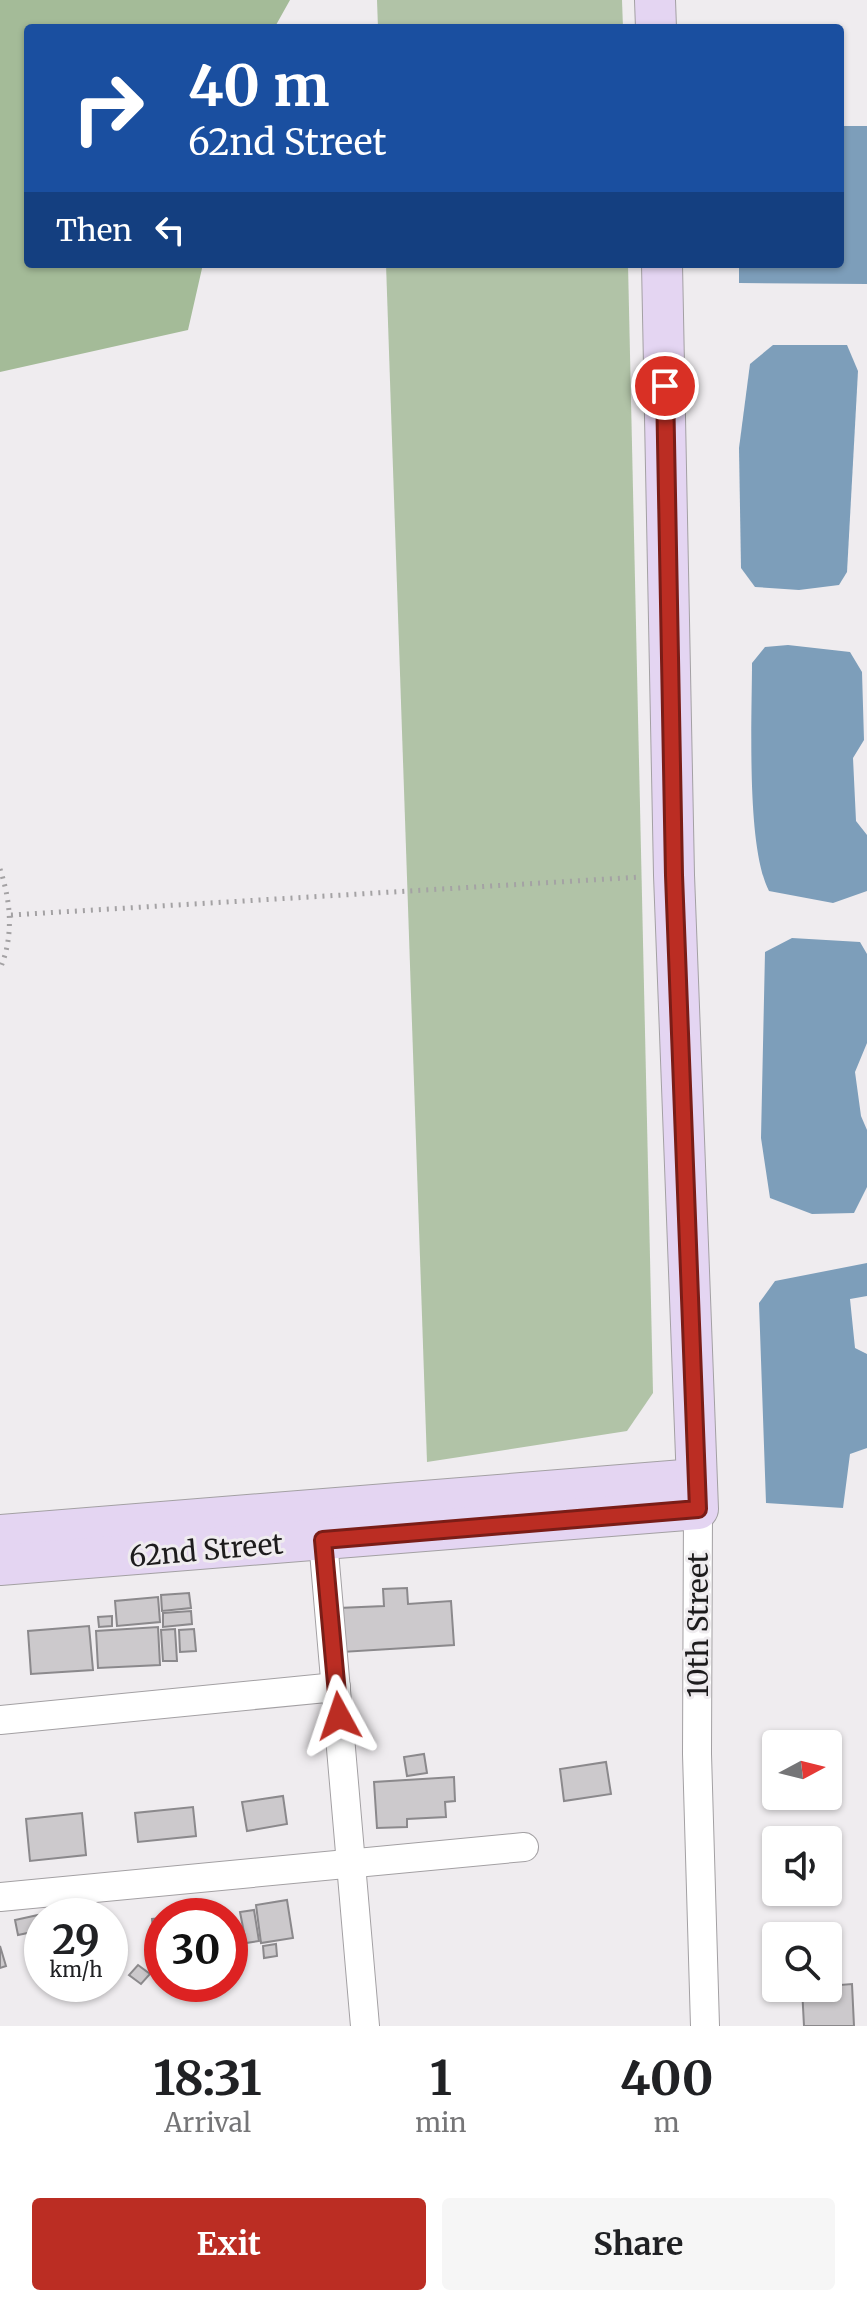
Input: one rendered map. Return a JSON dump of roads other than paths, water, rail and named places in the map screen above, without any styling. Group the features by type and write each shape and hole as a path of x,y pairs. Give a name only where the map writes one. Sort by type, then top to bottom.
{"main road":[{"path":"655,0 656,24"},
{"name":"10th Street","path":"662,268 674,875 697,1494"},
{"name":"62nd Street","path":"0,1535 448,1514 697,1494"},
{"name":"62nd Street","path":"0,1565 323,1540 448,1514"}],"street":[{"name":"10th Street","path":"697,1494 697,1754 705,2026"},
{"path":"323,1540 365,2026"},
{"path":"0,1720 336,1687"},
{"path":"0,1897 524,1847"}],"water":[{"path":"844,126 867,126 867,284 739,283 739,268 844,268"},
{"path":"773,345 847,345 858,371 847,572 839,585 799,590 755,587 741,568 739,448 750,364"},
{"path":"788,645 850,652 862,672 864,740 853,758 856,821 867,835 867,891 833,903 769,891 757,845 752,781 752,663 765,647"},
{"path":"792,938 860,942 867,954 867,1043 855,1072 861,1116 867,1130 867,1187 854,1213 812,1214 770,1198 761,1138 765,952"},
{"path":"867,1263 867,1296 850,1299 855,1348 867,1354 867,1448 850,1454 843,1508 766,1503 759,1303 775,1281"}]}
